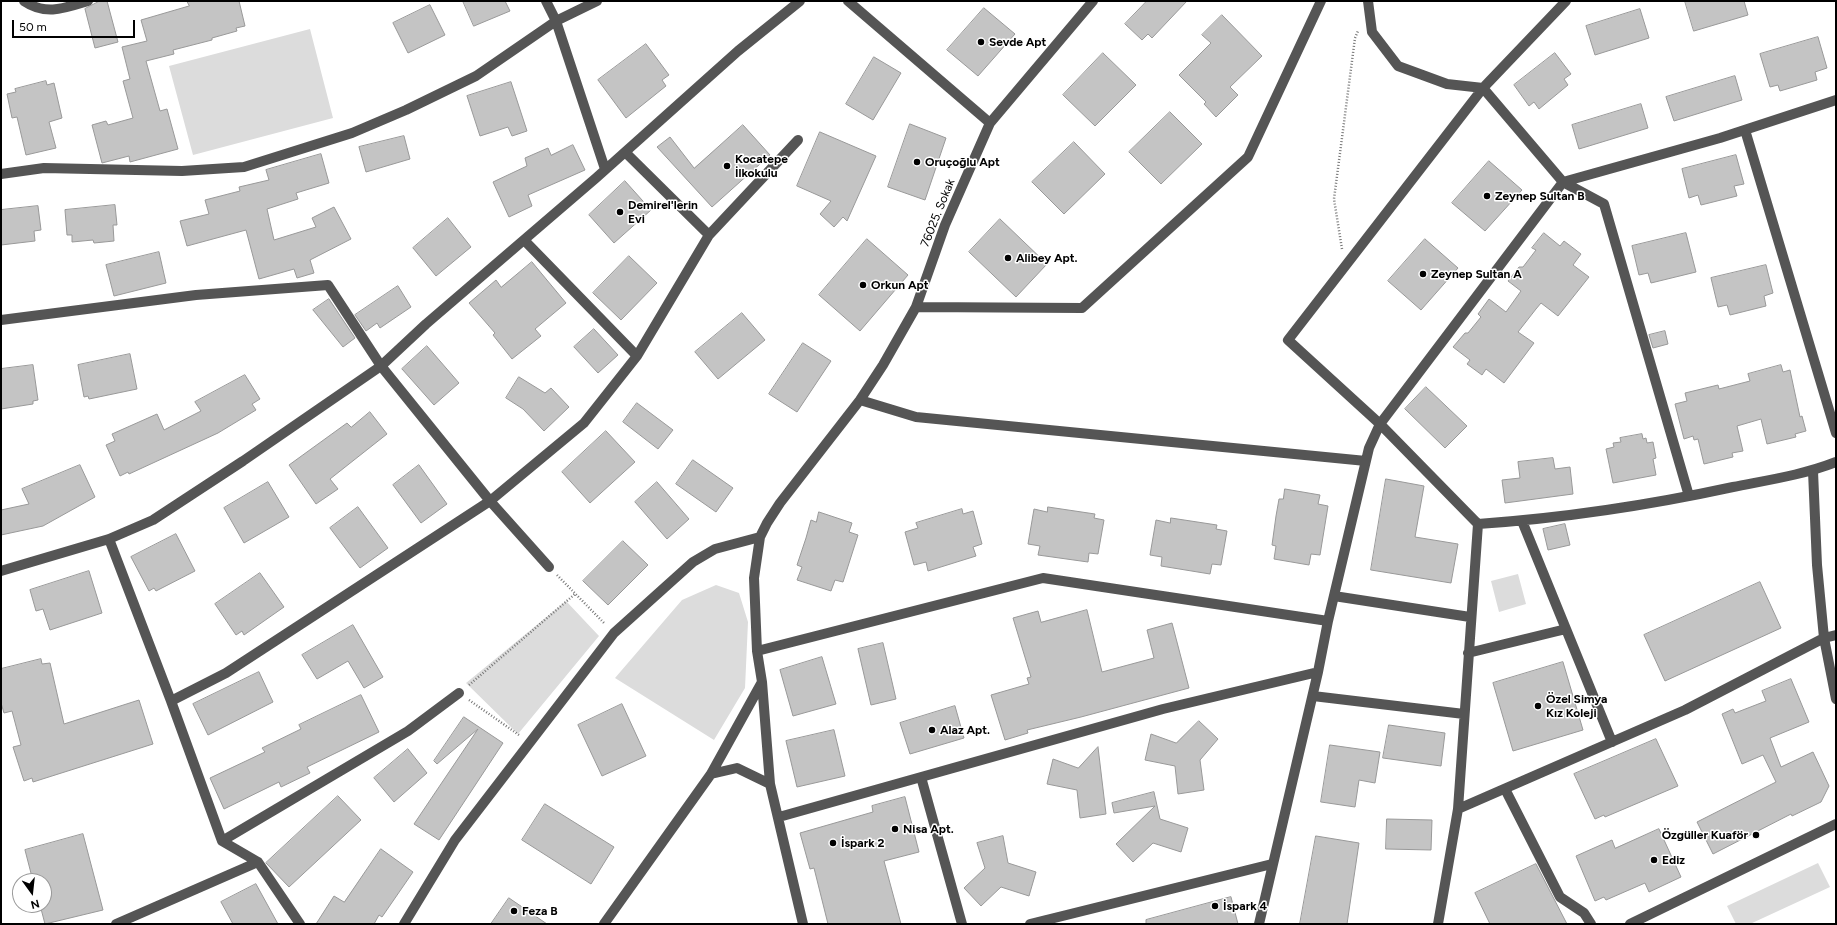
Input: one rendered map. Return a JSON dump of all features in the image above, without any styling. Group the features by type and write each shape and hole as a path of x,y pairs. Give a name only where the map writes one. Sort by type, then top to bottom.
{"street":[{"path":"24,1 33,7 59,10 88,1"},
{"path":"546,1 556,21 605,169"},
{"path":"1,174 44,168 182,171 244,167 352,133 406,110 476,76 556,21 597,1"},
{"path":"1,571 109,539 153,520 243,461 381,366 426,324 625,152 738,51 800,1"},
{"path":"848,1 990,123"},
{"name":"76025. Sokak","path":"760,537 780,503 860,400 883,365 916,307 945,225 990,123 1093,1"},
{"path":"916,307 1082,308 1248,157 1321,1"},
{"path":"1438,924 1458,809 1470,617 1478,524 1380,424 1288,340 1483,88 1566,1"},
{"path":"1369,4 1372,32 1398,66 1447,84 1483,88 1563,182 1604,204 1689,496"},
{"path":"1259,924 1369,448 1380,424 1563,182 1745,130 1836,100"},
{"path":"1745,130 1836,433"},
{"path":"171,701 226,673 490,501 584,424 636,356 709,234 798,140"},
{"path":"625,152 709,234"},
{"path":"524,240 636,356"},
{"path":"1,320 196,295 328,285 381,366 490,501 549,567"},
{"path":"860,400 916,417 1366,461"},
{"path":"1478,524 1522,521 1689,496 1813,471 1836,462"},
{"path":"1813,471 1817,565 1824,638 1836,699"},
{"path":"1522,521 1612,742"},
{"path":"404,924 455,840 614,633 693,562 715,549 760,537 754,578 757,651 762,682 770,784 803,924"},
{"path":"109,539 171,701 222,841 258,862 300,924"},
{"path":"757,651 1043,578 1328,621"},
{"path":"1334,596 1470,617"},
{"path":"1468,653 1566,629"},
{"path":"1458,809 1685,710 1824,638 1836,635"},
{"path":"779,817 1163,709 1318,672"},
{"path":"604,924 711,774 762,682"},
{"path":"222,841 408,731 459,693"},
{"path":"1312,696 1464,714"},
{"path":"711,774 737,768 770,784"},
{"path":"921,777 962,924"},
{"path":"1505,788 1560,897 1584,913 1591,924"},
{"path":"1630,924 1836,824"},
{"path":"116,924 258,862"},
{"path":"1030,924 1272,864"}],"path":[{"path":"1346,265 1343,257 1334,199 1355,38 1369,4"},
{"path":"549,567 614,633"},
{"path":"529,743 459,693 575,594"}],"shaded area":[{"path":"310,29 333,118 193,155 169,66"},
{"path":"1518,574 1526,604 1499,612 1491,581"},
{"path":"716,585 739,593 748,622 745,688 714,740 615,678 682,600"},
{"path":"566,601 599,636 518,734 466,683"},
{"path":"1818,863 1830,887 1750,924 1736,924 1727,906"}],"building":[{"path":"100,1 107,1 118,42 95,48 85,9"},
{"path":"187,1 239,1 245,26 236,28 237,31 212,38 212,40 173,50 174,54 146,61 160,111 167,109 178,149 130,162 129,156 102,163 92,125 106,121 108,125 133,118 123,81 130,79 122,47 147,41 141,20 189,6"},
{"path":"463,1 505,1 510,11 474,26"},
{"path":"1147,1 1187,1 1152,38 1148,34 1142,40 1125,24"},
{"path":"1685,1 1744,1 1748,15 1694,31"},
{"path":"430,5 445,35 408,53 393,23"},
{"name":"Sevde Apt","path":"984,8 1015,34 978,76 947,50"},
{"path":"1640,9 1649,38 1595,55 1586,26"},
{"path":"1222,15 1262,56 1230,87 1238,95 1216,117 1204,104 1206,102 1179,75 1211,43 1202,35"},
{"path":"1818,37 1827,68 1815,72 1817,80 1780,91 1778,85 1770,87 1760,54"},
{"path":"646,44 669,75 662,80 666,86 626,118 598,80"},
{"path":"1103,53 1136,85 1095,126 1063,95"},
{"path":"1555,53 1571,74 1564,79 1568,85 1539,109 1534,102 1529,106 1514,85"},
{"path":"874,57 901,73 873,120 846,104"},
{"path":"1735,76 1742,100 1674,121 1666,97"},
{"path":"46,81 47,85 54,83 62,118 49,122 56,148 26,155 17,117 12,118 7,94 16,92 15,89"},
{"path":"511,82 527,131 512,136 508,127 480,136 467,96"},
{"path":"1641,104 1648,128 1579,149 1572,125"},
{"path":"1170,112 1202,144 1161,184 1129,152"},
{"name":"Oruçoğlu Apt","path":"910,124 946,138 925,200 888,187"},
{"name":"Kocatepe İlkokulu","path":"743,125 770,155 712,207 657,147 670,137 694,168"},
{"path":"820,132 876,156 847,221 843,217 834,227 820,214 831,201 797,186"},
{"path":"404,136 410,159 366,172 359,147"},
{"path":"1074,142 1105,174 1064,214 1032,182"},
{"path":"573,145 585,170 528,195 532,206 509,217 493,182 527,166 525,158 548,148 551,155"},
{"path":"321,154 329,183 296,193 298,199 267,209 274,240 316,227 312,218 334,207 351,239 310,260 314,273 297,278 294,269 259,279 246,230 187,246 180,221 209,214 205,200 240,191 239,187 269,180 266,170"},
{"path":"1736,155 1744,184 1734,186 1737,196 1701,205 1698,195 1689,198 1682,169"},
{"name":"Zeynep Sultan B","path":"1489,161 1522,190 1485,231 1452,203"},
{"name":"Demirel'lerin Evi","path":"625,181 651,210 614,243 589,215"},
{"path":"115,205 117,225 113,225 114,241 94,243 93,240 72,242 72,235 67,235 65,210"},
{"path":"38,206 41,230 34,231 35,241 1,245 1,210"},
{"path":"448,218 471,247 436,276 413,248"},
{"name":"Alibey Apt.","path":"1000,219 1047,264 1016,297 969,252"},
{"path":"1544,233 1560,246 1564,241 1581,254 1573,265 1589,277 1558,316 1541,303 1536,309 1518,332 1534,343 1504,383 1486,369 1482,375 1467,364 1470,360 1453,347 1465,333 1468,333 1481,317 1478,314 1489,299 1506,312 1521,291 1508,281 1519,267 1523,267 1536,250 1532,248"},
{"path":"1686,233 1696,272 1651,283 1648,273 1639,275 1632,246"},
{"name":"Orkun Apt","path":"867,239 908,275 860,331 819,295"},
{"name":"Zeynep Sultan A","path":"1425,239 1458,268 1421,310 1388,281"},
{"path":"159,252 166,283 114,296 106,265"},
{"path":"629,256 657,283 621,320 593,293"},
{"path":"532,262 566,303 535,329 541,336 512,359 493,335 495,333 469,303 496,280 501,287"},
{"path":"1766,265 1773,293 1764,296 1766,306 1730,315 1727,305 1718,307 1711,278"},
{"path":"398,286 411,307 380,328 377,323 366,331 355,315"},
{"path":"329,299 355,338 343,347 313,310"},
{"path":"742,313 765,340 718,379 695,352"},
{"path":"594,329 618,355 598,373 574,347"},
{"path":"1665,331 1668,344 1653,348 1649,335"},
{"path":"803,343 831,361 797,412 769,394"},
{"path":"427,346 459,383 434,405 402,369"},
{"path":"130,354 137,389 89,399 88,396 84,397 78,365"},
{"path":"33,365 38,400 33,401 33,404 1,409 1,369"},
{"path":"1781,365 1783,372 1790,370 1800,417 1802,416 1806,431 1795,434 1796,437 1767,444 1761,419 1737,426 1743,451 1732,453 1733,457 1704,464 1698,439 1694,440 1693,436 1684,439 1675,404 1687,401 1685,393 1718,385 1719,389 1750,381 1748,374"},
{"path":"245,375 260,399 252,404 256,410 218,433 129,474 128,472 120,476 106,445 115,441 112,434 157,414 164,430 201,411 195,402"},
{"path":"519,377 545,393 551,388 569,407 544,431 523,409 506,398"},
{"path":"1426,387 1467,426 1445,448 1405,409"},
{"path":"637,403 673,430 658,449 623,422"},
{"path":"370,412 387,434 330,479 338,489 316,504 289,465 347,423 351,427"},
{"path":"606,431 635,462 590,503 562,472"},
{"path":"1642,434 1643,439 1646,438 1647,443 1653,442 1656,458 1653,459 1656,475 1613,483 1606,449 1614,447 1613,443 1621,442 1620,438"},
{"path":"1553,458 1555,469 1570,467 1573,494 1505,503 1502,480 1520,478 1518,462"},
{"path":"693,460 733,488 716,512 676,484"},
{"path":"80,465 95,497 43,526 1,535 1,510 29,504 22,489"},
{"path":"419,465 447,504 421,523 393,485"},
{"path":"1386,479 1424,486 1415,537 1458,544 1451,583 1371,570"},
{"path":"268,482 289,517 244,543 224,508"},
{"path":"657,482 689,519 667,539 635,502"},
{"path":"1285,489 1320,495 1318,504 1328,506 1320,555 1311,554 1309,565 1274,559 1276,546 1272,545 1276,516 1279,499 1283,499"},
{"path":"358,507 388,548 360,568 330,528"},
{"path":"1048,507 1095,514 1094,518 1104,520 1098,554 1089,553 1088,562 1038,555 1040,546 1028,544 1034,509 1047,512"},
{"path":"962,509 963,514 973,511 982,544 973,547 976,556 928,571 926,562 914,565 905,532 918,528 916,523"},
{"path":"819,512 852,523 849,532 858,535 843,582 835,580 831,591 797,580 802,567 797,565 811,520 816,522"},
{"path":"1171,518 1217,525 1216,529 1227,531 1221,565 1212,564 1210,574 1161,566 1162,557 1150,555 1156,520 1170,523"},
{"path":"1565,524 1570,545 1548,550 1543,529"},
{"path":"176,534 195,571 156,591 154,588 149,591 131,557"},
{"path":"623,541 648,565 608,605 583,581"},
{"path":"89,571 102,613 50,630 43,609 36,611 30,590"},
{"path":"260,573 284,607 244,635 242,631 236,635 215,604"},
{"path":"1760,582 1781,628 1665,681 1644,635"},
{"path":"1087,610 1102,672 1154,658 1147,630 1172,623 1189,688 1027,730 1028,733 1005,740 991,695 1029,684 1027,678 1031,677 1013,618 1038,611 1041,622"},
{"path":"353,625 383,677 364,688 348,661 317,679 302,655"},
{"path":"883,643 896,699 871,705 858,649"},
{"path":"822,657 836,704 793,716 780,670"},
{"path":"41,659 42,664 50,663 64,724 139,700 153,744 33,782 32,778 24,781 13,747 21,745 12,711 4,713 1,703 1,669"},
{"name":"Özel Simya Kız Koleji","path":"1563,662 1583,730 1513,751 1493,683"},
{"path":"259,672 273,702 208,735 193,704"},
{"path":"1791,679 1809,722 1770,738 1781,767 1813,752 1829,786 1821,802 1792,816 1791,814 1713,854 1697,822 1776,782 1763,755 1742,764 1722,714 1733,709 1735,713 1766,701 1762,691"},
{"path":"361,695 379,732 307,767 310,773 281,787 279,782 224,809 210,778 265,752 262,748 301,729 299,725"},
{"path":"622,704 646,756 602,776 578,725"},
{"name":"Alaz Apt.","path":"955,706 964,738 910,754 900,723"},
{"path":"464,717 503,743 439,840 414,824 478,729 437,764 434,761"},
{"path":"1199,721 1218,739 1200,760 1204,790 1178,794 1175,766 1145,760 1151,734 1176,743"},
{"path":"1389,725 1445,733 1441,766 1383,758"},
{"path":"834,730 845,776 797,787 786,741"},
{"path":"1656,739 1678,786 1605,817 1604,815 1595,819 1574,774"},
{"path":"1330,745 1380,752 1375,783 1359,780 1355,807 1321,802"},
{"path":"1098,747 1106,814 1080,818 1077,790 1047,784 1053,759 1078,768"},
{"path":"408,749 427,773 394,802 374,778"},
{"path":"1154,792 1160,819 1188,828 1181,852 1153,843 1133,862 1116,844 1155,806 1114,813 1112,803"},
{"path":"338,796 361,820 289,887 266,863"},
{"path":"905,797 919,852 884,861 901,924 828,924 814,868 810,869 800,833 873,812 872,806"},
{"path":"545,804 614,847 591,884 522,840"},
{"path":"1387,819 1432,820 1431,850 1386,849"},
{"path":"1659,829 1681,877 1649,892 1645,883 1606,900 1604,897 1595,901 1576,856 1612,840 1615,848"},
{"path":"83,834 103,910 45,924 42,913 52,913 52,873 31,873 25,850"},
{"path":"1003,836 1008,863 1036,872 1029,896 1001,887 981,906 964,888 985,868 977,843"},
{"path":"1316,836 1359,843 1347,924 1300,924"},
{"path":"381,849 413,872 382,917 379,915 374,924 316,924 334,896 344,902"},
{"path":"1536,864 1567,924 1490,924 1475,893"},
{"path":"256,884 278,924 233,924 221,902"},
{"name":"İspark 4","path":"1231,897 1238,924 1146,924 1146,920"},
{"name":"Feza B","path":"509,898 547,924 491,924"}],"place":[{"name":"Sevde Apt","path":"981,42"},
{"name":"Oruçoğlu Apt","path":"917,162"},
{"name":"Kocatepe İlkokulu","path":"727,166"},
{"name":"Zeynep Sultan B","path":"1487,196"},
{"name":"Demirel'lerin Evi","path":"620,212"},
{"name":"Alibey Apt.","path":"1008,258"},
{"name":"Zeynep Sultan A","path":"1423,274"},
{"name":"Orkun Apt","path":"863,285"},
{"name":"Özel Simya Kız Koleji","path":"1538,706"},
{"name":"Alaz Apt.","path":"932,730"},
{"name":"Nisa Apt.","path":"895,829"},
{"name":"Özgüller Kuaför","path":"1756,835"},
{"name":"İspark 2","path":"833,843"},
{"name":"Ediz","path":"1654,860"},
{"name":"İspark 4","path":"1215,906"},
{"name":"Feza B","path":"514,911"}]}
